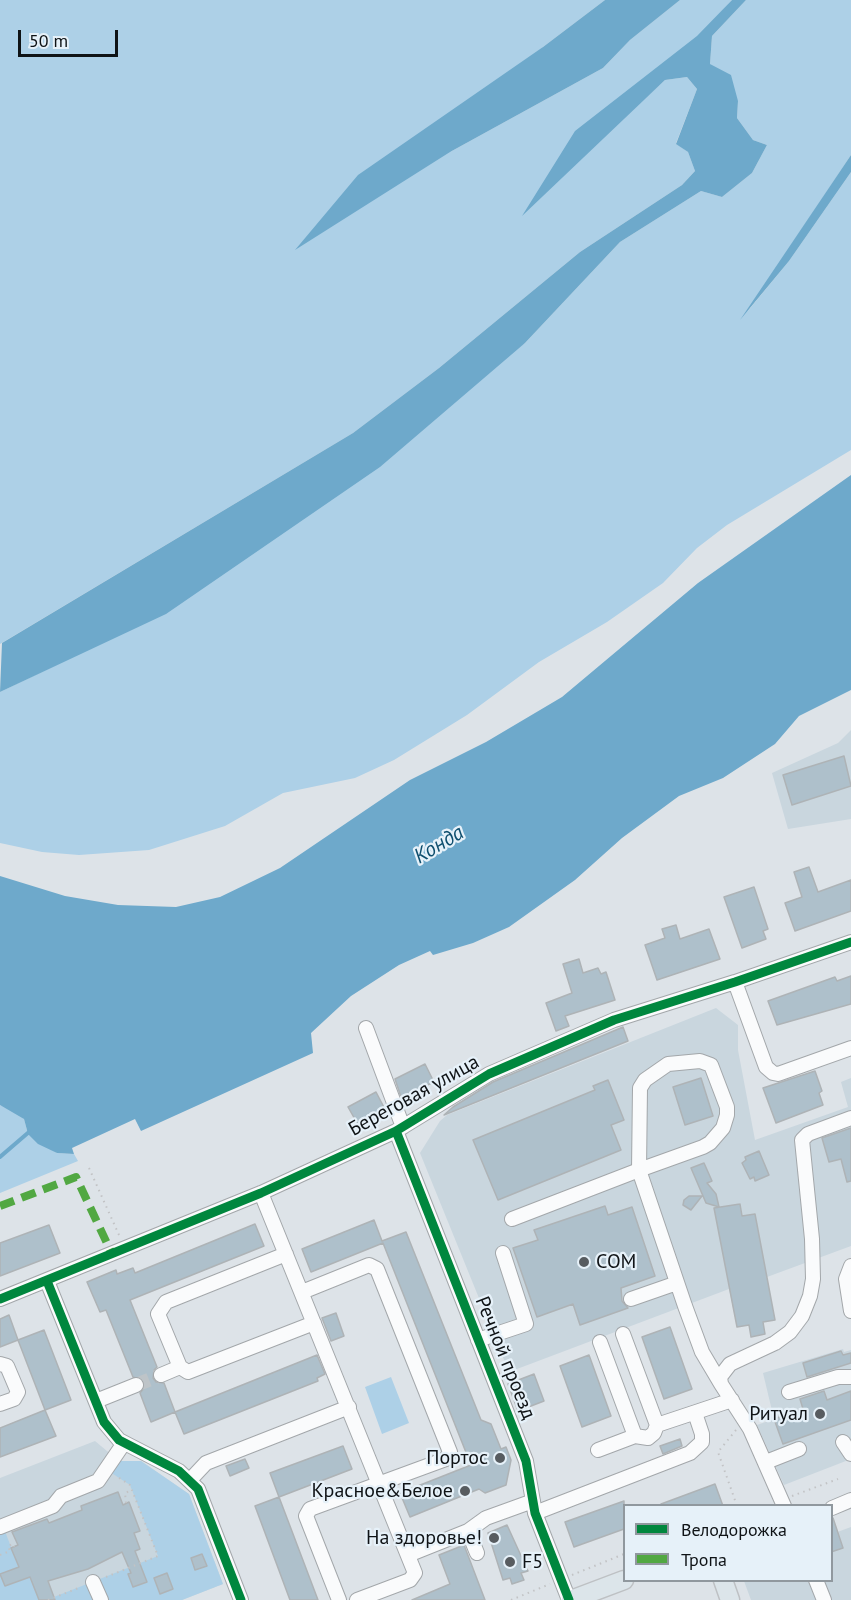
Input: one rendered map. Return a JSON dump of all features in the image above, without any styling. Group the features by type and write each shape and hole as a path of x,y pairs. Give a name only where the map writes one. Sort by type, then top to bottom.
{"main road":[{"path":"570,1600 623,1580"},
{"path":"723,1582 730,1600"}],"street":[{"name":"Береговая улица","path":"0,1299 261,1193 400,1129 471,1084 520,1060 638,1010 735,982 851,942"},
{"path":"735,982 766,1067 773,1073 778,1074 851,1048"},
{"name":"Речной проезд","path":"366,1028 400,1129 478,1340 526,1461 534,1507 570,1600"},
{"path":"512,1219 639,1170 703,1147 717,1137 723,1128 727,1107 715,1072 706,1062 660,1067 640,1088 639,1170 702,1352 745,1419 783,1503"},
{"path":"721,1384 722,1373 730,1364 775,1343 790,1332 802,1316 810,1296 813,1279 812,1239 801,1140 808,1134 851,1118"},
{"path":"261,1193 415,1573 410,1580 357,1600"},
{"path":"478,1340 526,1324 503,1253"},
{"path":"286,1254 166,1302 160,1307 158,1314 180,1367 188,1372 314,1323"},
{"path":"302,1292 369,1265 377,1269 450,1452 446,1459 310,1509 306,1516 339,1600"},
{"path":"851,1266 846,1279 851,1311"},
{"path":"47,1281 111,1432 124,1443 166,1463 190,1480 204,1501 241,1600"},
{"path":"631,1299 677,1283"},
{"path":"598,1450 635,1437 648,1438 654,1434 657,1425 623,1334"},
{"path":"600,1342 635,1437"},
{"path":"0,1364 7,1366 18,1392 14,1399 0,1404"},
{"path":"161,1375 180,1367"},
{"path":"789,1392 838,1377 851,1377"},
{"path":"96,1401 136,1385"},
{"path":"657,1425 732,1400"},
{"path":"190,1480 206,1463 349,1407"},
{"path":"408,1555 468,1531 486,1518 534,1507 690,1453 702,1442 702,1434 695,1413"},
{"path":"0,1527 53,1506 61,1496 98,1480 124,1443"},
{"path":"766,1462 799,1449"},
{"path":"833,1507 851,1500"},
{"path":"468,1531 477,1553"},
{"path":"93,1582 101,1600"},
{"path":"816,1582 824,1600"}],"path":[{"path":"89,1168 126,1249"},
{"path":"736,1504 718,1452 745,1419"},
{"path":"106,1470 130,1485 158,1556"},
{"path":"783,1503 838,1479"},
{"path":"126,1503 125,1493 132,1490"},
{"path":"0,1555 10,1551 8,1546 13,1544 14,1546"}],"shaded area":[{"path":"0,0 605,0 543,47 450,152 603,68 630,40 680,0 732,0 641,102 665,80 687,77 697,89 676,143 688,152 695,171 682,185 580,252 439,368 353,433 0,644"},
{"path":"746,0 851,0 851,155 747,312 789,261 851,172 851,450 727,525 697,548 663,583 607,622 539,662 467,715 394,760 355,778 283,793 225,826 149,850 79,855 42,852 0,843 0,692 58,664 525,343 620,242 701,191 722,197 752,173 767,145 753,140 737,118 738,101 710,64 712,36"},
{"path":"851,730 851,819 788,829 772,773 838,743"},
{"path":"716,1008 738,1025 738,1050 755,1140 848,1107 841,1082 851,1078 851,1246 767,1277 775,1320 763,1322 765,1334 751,1337 749,1325 737,1327 729,1289 509,1372 420,1153 440,1121 447,1115"},
{"path":"0,1105 18,1113 24,1119 28,1134 57,1153 74,1154 78,1161 0,1193"},
{"path":"843,1349 844,1352 851,1350 851,1459 784,1485 757,1425 774,1419 763,1373"},
{"path":"391,1377 409,1423 382,1434 365,1387"},
{"path":"95,1441 119,1461 141,1461 189,1494 223,1584 182,1600 0,1600 0,1478"},
{"path":"119,1461 141,1461 189,1494 223,1584 182,1600 0,1600 0,1527 3,1526 22,1576 28,1574 35,1589 49,1584 54,1597 158,1556 130,1485 110,1472"},
{"path":"851,1527 851,1600 751,1600 744,1582 833,1582 833,1534"}],"water":[{"path":"605,0 680,0 630,40 603,68 450,152 295,250 358,175 543,47"},
{"path":"732,0 746,0 712,36 710,64 731,75 738,101 737,118 753,140 767,145 752,173 722,197 701,191 620,242 525,343 380,467 166,614 0,692 2,643 353,433 439,368 580,252 682,185 695,171 688,152 676,144 697,89 687,77 665,80 522,216 575,131 697,36"},
{"path":"851,155 851,172 789,261 740,320"},
{"name":"Конда","path":"851,475 851,690 799,716 775,744 723,778 679,796 622,838 575,880 509,927 473,943 433,955 430,951 399,965 351,996 311,1033 313,1053 141,1131 135,1119 72,1148 74,1154 57,1153 38,1144 28,1134 24,1119 0,1105 0,876 65,896 118,905 176,907 220,897 280,868 410,780 486,742 562,697 698,583"}],"building":[{"path":"844,756 851,786 792,805 783,775"},
{"path":"809,867 818,892 851,880 851,911 795,931 785,903 802,897 794,872"},
{"path":"754,887 768,929 763,931 766,939 742,948 724,897"},
{"path":"676,925 680,939 709,929 720,959 657,980 645,945 665,938 662,929"},
{"path":"579,959 583,973 598,968 601,974 606,972 615,1000 565,1016 569,1026 556,1031 546,1003 572,993 563,964"},
{"path":"851,976 851,1004 777,1025 768,1001 835,977 837,981"},
{"path":"623,1027 628,1041 444,1115 493,1082"},
{"path":"425,1064 434,1082 401,1097 395,1079"},
{"path":"815,1071 822,1091 819,1093 823,1105 776,1123 763,1088"},
{"path":"701,1078 713,1116 685,1125 673,1087"},
{"path":"608,1080 624,1120 611,1125 621,1150 498,1200 473,1140 595,1090 593,1086"},
{"path":"376,1092 388,1115 361,1130 348,1107"},
{"path":"851,1128 851,1181 847,1182 841,1159 829,1162 822,1138"},
{"path":"759,1151 769,1175 755,1181 754,1177 750,1179 742,1163 746,1160 745,1157"},
{"path":"704,1163 712,1181 707,1183 716,1194 719,1207 706,1203 691,1168"},
{"path":"689,1196 702,1196 691,1210 683,1205 684,1200"},
{"path":"740,1204 742,1216 755,1214 775,1320 763,1322 765,1334 751,1337 749,1325 737,1327 714,1208"},
{"name":"СОМ","path":"605,1206 608,1215 632,1207 655,1276 621,1288 622,1301 628,1308 580,1325 573,1304 537,1317 513,1248 538,1240 534,1230"},
{"path":"374,1220 382,1241 406,1232 481,1420 491,1424 501,1449 506,1447 511,1460 506,1485 485,1493 479,1489 410,1517 400,1493 471,1465 383,1243 311,1272 302,1249"},
{"path":"255,1224 264,1246 130,1300 157,1367 153,1378 156,1382 164,1383 175,1412 151,1422 140,1393 145,1387 144,1381 133,1377 106,1310 100,1312 87,1282 116,1270 117,1274 133,1268 135,1273"},
{"path":"49,1225 60,1253 0,1276 0,1243"},
{"path":"336,1313 344,1336 331,1341 322,1318"},
{"path":"9,1315 18,1340 0,1347 0,1319"},
{"path":"670,1327 692,1389 664,1399 642,1337"},
{"path":"44,1330 71,1400 45,1410 18,1340"},
{"path":"841,1351 843,1355 851,1353 851,1363 807,1377 803,1363"},
{"path":"317,1355 325,1374 317,1378 318,1381 184,1434 175,1412"},
{"path":"589,1355 611,1416 582,1427 560,1366"},
{"path":"534,1374 544,1401 518,1411 508,1384"},
{"name":"Ритуал","path":"824,1391 827,1400 851,1391 851,1420 783,1444 774,1419 803,1409 800,1399"},
{"path":"45,1410 56,1436 0,1457 0,1428"},
{"path":"680,1439 682,1446 663,1454 660,1446"},
{"path":"343,1446 352,1469 279,1497 270,1473"},
{"path":"245,1459 249,1468 230,1476 226,1466"},
{"path":"715,1484 722,1504 661,1504"},
{"path":"118,1492 123,1505 129,1502 140,1531 134,1533 140,1549 135,1551 147,1582 133,1587 128,1574 131,1573 122,1552 88,1569 48,1581 55,1600 39,1600 30,1577 5,1586 0,1574 19,1567 11,1548 18,1545 12,1532 47,1519 49,1523 82,1510 81,1506"},
{"path":"279,1497 318,1600 290,1600 255,1506"},
{"path":"624,1501 623,1529 574,1547 565,1522"},
{"path":"833,1518 843,1548 833,1551"},
{"name":"F5","path":"507,1525 528,1571 521,1573 524,1580 512,1584 510,1578 503,1580 488,1533"},
{"path":"464,1545 485,1600 412,1600 450,1584 439,1555"},
{"path":"202,1554 207,1566 195,1570 191,1558"},
{"path":"167,1573 173,1589 160,1594 154,1578"}],"waterway":[{"path":"0,1157 29,1132"}],"tunnel":[{"path":"136,1385 161,1375"}],"marked path":[{"path":"0,1206 76,1177 112,1254"}],"cycle path":[{"path":"0,1299 261,1193 396,1131 489,1074 614,1020 851,942"},
{"path":"396,1131 526,1461 535,1513 569,1600"},
{"path":"47,1281 104,1422 119,1440 179,1471 198,1489 241,1600"}],"place":[{"name":"СОМ","path":"584,1262"},
{"name":"Ритуал","path":"820,1414"},
{"name":"Портос","path":"500,1458"},
{"name":"Красное&Белое","path":"465,1491"},
{"name":"На здоровье!","path":"494,1538"},
{"name":"F5","path":"510,1562"}]}
